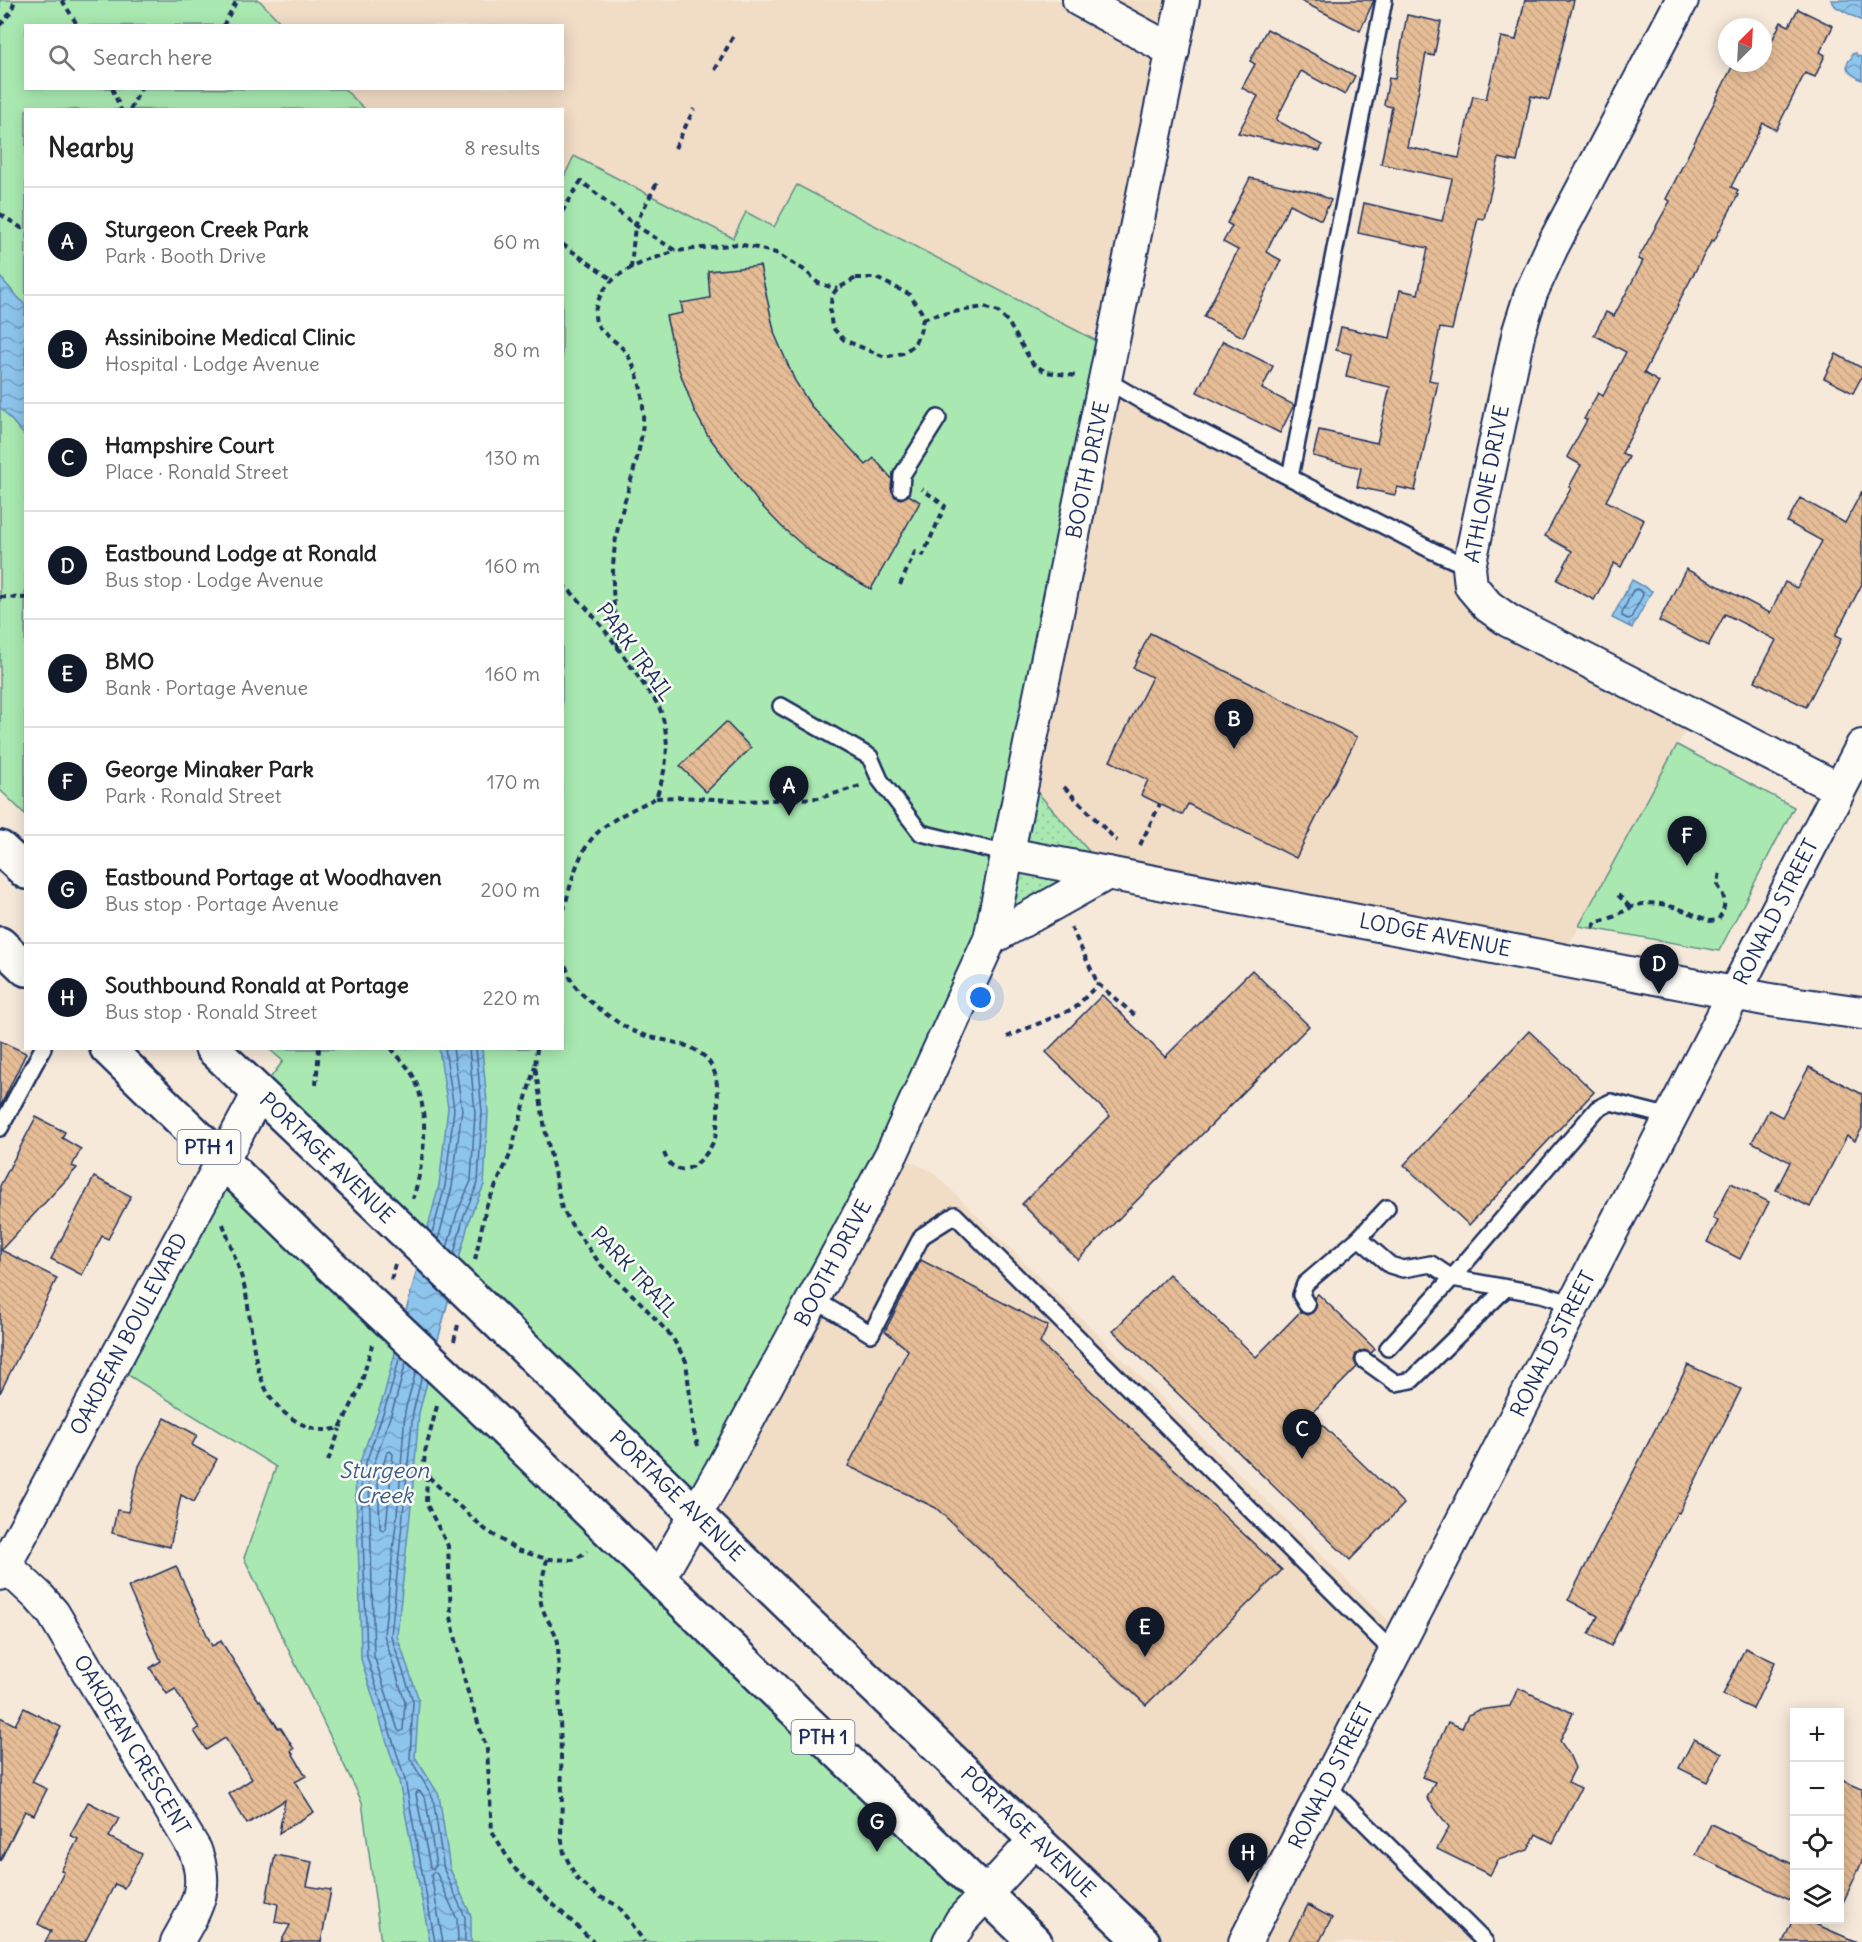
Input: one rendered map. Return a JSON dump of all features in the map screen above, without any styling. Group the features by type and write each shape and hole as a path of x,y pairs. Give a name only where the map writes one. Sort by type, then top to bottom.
{"highway":[{"path":"0,848 24,870"},
{"path":"0,944 24,967"},
{"name":"PTH 1","path":"109,1050 310,1246 612,1532 1035,1942"},
{"name":"PORTAGE AVENUE","path":"214,1050 1143,1942"}],"street":[{"path":"1079,0 1173,51"},
{"name":"BOOTH DRIVE","path":"659,1578 720,1472 892,1153 990,939 1183,0"},
{"name":"ATHLONE DRIVE","path":"1682,0 1552,247 1531,292 1517,342 1469,567 1471,586 1488,606 1509,621 1854,769"},
{"name":"RONALD STREET","path":"1245,1942 1734,993 1854,769"},
{"name":"LODGE AVENUE","path":"1008,854 1734,993 1862,1013"},
{"path":"990,939 1108,873"},
{"name":"OAKDEAN BOULEVARD","path":"3,1569 259,1093"},
{"name":"OAKDEAN CRESCENT","path":"3,1569 38,1596 53,1613 195,1850 202,1876 201,1897 177,1942"},
{"path":"949,1942 961,1921 1036,1839"}],"lane":[{"path":"1290,477 1384,0"},
{"path":"1106,380 1145,403 1433,551 1469,567"},
{"path":"901,482 938,417"},
{"path":"781,706 870,757 880,780 921,833 1008,854"},
{"path":"0,1128 42,1050"},
{"path":"1388,1348 1452,1278 1597,1109 1611,1102 1670,1117"},
{"path":"1307,1305 1301,1295 1305,1284 1359,1238 1387,1208"},
{"path":"814,1299 871,1334 922,1236 955,1215 1394,1653"},
{"path":"1359,1238 1390,1265 1403,1269 1431,1264 1452,1278 1541,1294 1574,1304"},
{"path":"1364,1360 1396,1383 1412,1380 1505,1289"},
{"path":"1326,1784 1485,1942"}],"path":[{"path":"0,26 11,12 15,0"},
{"path":"62,0 77,24"},
{"path":"224,24 237,0"},
{"path":"715,70 734,35"},
{"path":"113,90 120,108"},
{"path":"131,108 140,90"},
{"path":"675,148 694,109"},
{"path":"564,209 581,181 635,225 676,251"},
{"path":"631,268 635,225 658,181"},
{"path":"0,214 24,230"},
{"path":"618,648 613,597 613,561 619,524 642,439 645,412 641,387 630,360 623,348 602,333 597,323 595,314 598,300 613,280 631,268 676,251 738,244 776,253 806,272 818,283 837,289"},
{"path":"564,245 613,280"},
{"path":"856,278 876,278 909,294 921,311 923,319 914,345 897,356 885,357 844,340 832,327 830,312 832,295 837,289 856,278"},
{"path":"923,319 984,307 999,312 1008,322 1033,364 1046,372 1106,380"},
{"path":"900,585 915,552 923,555 945,506 901,482"},
{"name":"PARK TRAIL","path":"564,586 573,593 618,648 661,710 667,755 665,773 656,798"},
{"path":"0,597 24,598"},
{"path":"564,910 577,866 585,849 596,834 616,819 656,798 681,797 746,801 820,798 880,780"},
{"path":"1064,787 1117,841"},
{"path":"1140,845 1160,804"},
{"path":"1593,928 1596,922 1613,918 1631,908 1647,905 1670,905 1710,921 1718,920 1726,902 1718,886 1720,870"},
{"path":"1618,895 1631,908"},
{"path":"1071,927 1098,984 1137,1018"},
{"path":"564,961 575,986 623,1026 635,1032 675,1041 689,1047 702,1055 710,1064 715,1075 718,1118 716,1133 708,1152 700,1161 680,1170 671,1166 664,1153"},
{"path":"1006,1037 1075,1008 1098,984"},
{"path":"316,1085 319,1050"},
{"name":"PARK TRAIL","path":"537,1050 535,1066 545,1129 562,1209 601,1265 672,1337 686,1361 694,1432 699,1451 720,1472"},
{"path":"328,1461 340,1428"},
{"path":"424,1464 427,1475 426,1503 448,1546 451,1617 466,1686 487,1750 492,1831 513,1867 594,1942"},
{"path":"427,1475 486,1530 517,1550 548,1558 575,1560 612,1532"},
{"path":"548,1558 540,1594 542,1606 556,1631 558,1642 561,1835 564,1853 577,1879 597,1895 618,1906 644,1942"}],"shaded area":[{"path":"259,0 1183,0 1112,349 797,185 774,227 733,238 574,156 564,179 564,108 364,108 345,90 564,90 564,24 282,24"},
{"path":"1106,380 1433,551 1495,600 1696,711 1584,919 1560,959 1108,873 1024,777"},
{"path":"892,1153 931,1171 945,1184 1403,1635 1327,1784 1485,1942 1143,1942 696,1515"}],"green space":[{"path":"0,0 259,0 282,24 24,24 24,90 345,90 364,108 24,108 24,813 0,790"},
{"path":"574,156 733,238 746,212 774,227 797,185 1112,349 990,939 696,1515 259,1093 283,1061 270,1050 564,1050 564,177"},
{"path":"1677,745 1794,807 1719,951 1579,926"},
{"path":"1024,777 1108,873 990,939"},
{"path":"224,1161 986,1895 949,1942 381,1942 362,1802 244,1558 276,1467 112,1365"}],"water":[{"path":"1831,0 1862,0 1862,21 1836,7"},
{"path":"1856,53 1857,56 1862,57 1862,80 1847,68 1852,54"},
{"path":"0,277 24,304 24,435 0,407"},
{"path":"1632,580 1652,591 1632,628 1612,618"},
{"name":"Sturgeon Creek","path":"439,1050 482,1050 488,1112 484,1185 470,1217 419,1413 397,1636 419,1700 415,1757 439,1795 450,1869 471,1916 471,1942 430,1942 399,1781 361,1659 355,1476 384,1395 439,1185 448,1108"}],"building":[{"path":"1299,0 1374,0 1360,31"},
{"path":"1525,0 1574,0 1549,100 1531,96 1517,162 1499,158 1484,219 1478,218 1452,330 1440,328 1429,380 1438,382 1415,491 1397,487 1395,495 1357,487 1361,468 1313,456 1319,430 1377,443 1390,387 1346,377 1351,354 1336,350 1341,327 1390,338 1400,290 1418,294 1428,248 1358,233 1364,203 1442,221 1452,179 1381,164 1392,107 1384,105 1389,78 1395,79 1407,15 1441,22 1434,56 1426,54 1407,147 1459,158 1473,96 1486,99 1501,37 1516,40"},
{"path":"1798,9 1833,26 1820,52 1825,55 1815,77 1805,73 1776,130 1763,123 1731,187 1738,190 1736,194 1738,195 1677,305 1644,373 1659,382 1622,453 1629,457 1606,501 1644,520 1621,567 1614,563 1594,600 1557,580 1572,551 1545,536 1581,465 1567,457 1587,420 1584,419 1598,393 1603,396 1626,352 1594,335 1606,312 1614,316 1643,261 1638,259 1670,201 1666,199 1730,72 1772,72 1772,40 1781,22 1789,26"},
{"path":"1267,29 1355,76 1345,95 1301,71 1276,120 1322,145 1320,151 1238,133 1258,96 1242,88 1255,64 1250,61"},
{"path":"1250,178 1316,193 1331,200 1321,220 1290,204 1266,252 1281,260 1243,337 1204,317 1238,250 1223,242 1232,226 1227,223"},
{"path":"760,266 775,335 795,381 811,406 866,465 874,458 892,479 891,489 895,497 901,499 909,495 920,502 871,589 822,562 783,528 758,502 707,434 694,410 678,367 666,316 683,313 681,303 710,298 708,271"},
{"path":"1223,341 1273,366 1262,389 1294,405 1280,433 1197,392"},
{"path":"1836,354 1862,368 1862,376 1853,393 1824,378"},
{"path":"1862,491 1862,584 1835,636 1841,639 1806,707 1755,681 1776,640 1725,614 1708,646 1659,621 1686,569 1770,613 1785,582 1797,588 1822,541 1787,522 1800,498 1845,523"},
{"path":"1150,633 1357,737 1296,858 1188,804 1182,815 1141,795 1148,780 1110,761 1152,677 1133,668"},
{"path":"726,722 751,748 706,792 680,766"},
{"path":"1252,970 1309,1026 1078,1260 1022,1204 1110,1116 1046,1052 1102,995 1165,1057"},
{"path":"1529,1031 1594,1092 1469,1225 1404,1165"},
{"path":"0,1041 26,1053 0,1107"},
{"path":"1809,1067 1862,1094 1862,1128 1855,1141 1847,1136 1810,1207 1776,1190 1790,1162 1752,1142 1769,1110 1782,1117"},
{"path":"36,1117 65,1132 62,1138 81,1149 72,1166 77,1168 1,1250 57,1278 0,1393 0,1186"},
{"path":"94,1177 131,1196 108,1239 102,1236 82,1275 51,1259"},
{"path":"1731,1183 1769,1202 1740,1259 1707,1242 1718,1221 1713,1218"},
{"path":"921,1260 1048,1326 1040,1343 1282,1570 1146,1705 936,1508 848,1466 908,1350 885,1331"},
{"path":"1169,1274 1256,1357 1300,1312 1307,1315 1312,1313 1317,1305 1314,1298 1318,1294 1375,1349 1371,1353 1364,1350 1356,1354 1354,1360 1357,1367 1311,1414 1404,1504 1350,1560 1113,1331"},
{"path":"1688,1365 1741,1389 1611,1646 1589,1634 1598,1616 1568,1600"},
{"path":"165,1418 197,1435 192,1445 217,1459 194,1502 181,1495 170,1547 112,1533 117,1510 128,1512 139,1466"},
{"path":"176,1566 212,1646 221,1641 259,1701 278,1728 281,1728 294,1749 291,1751 306,1776 295,1782 314,1812 279,1833 285,1800 247,1824 229,1794 252,1779 225,1738 206,1750 194,1731 199,1728 175,1689 167,1694 150,1668 161,1661 128,1587"},
{"path":"1745,1648 1775,1662 1753,1709 1723,1695"},
{"path":"1518,1688 1573,1713 1560,1741 1575,1768 1568,1782 1581,1788 1553,1843 1536,1834 1528,1850 1498,1860 1490,1875 1437,1849 1449,1827 1427,1798 1435,1782 1422,1777 1448,1722 1462,1728 1468,1715 1479,1710 1510,1706"},
{"path":"24,1708 61,1727 32,1782 47,1789 34,1815 25,1811 0,1861 0,1717 15,1725"},
{"path":"1694,1739 1722,1753 1707,1782 1679,1768"},
{"path":"1844,1781 1862,1789 1862,1862 1844,1900"},
{"path":"88,1802 119,1818 109,1837 142,1854 124,1888 115,1884 85,1942 45,1942 51,1931 38,1924 78,1839 70,1835"},
{"path":"1711,1824 1790,1863 1790,1900 1696,1855"},
{"path":"275,1855 312,1862 307,1886 331,1890 321,1942 281,1942 290,1925 275,1922 278,1904 266,1901"},
{"path":"1308,1905 1332,1918 1319,1942 1288,1942"},
{"path":"1791,1924 1815,1924 1857,1942 1783,1942"}],"place":[{"name":"Assiniboine Medical Clinic","path":"1234,749"},
{"name":"Sturgeon Creek Park","path":"789,816"},
{"name":"George Minaker Park","path":"1687,866"},
{"name":"Eastbound Lodge at Ronald","path":"1659,994"},
{"name":"Hampshire Court","path":"1302,1459"},
{"name":"BMO","path":"1145,1657"},
{"name":"Eastbound Portage at Woodhaven","path":"877,1852"},
{"name":"Southbound Ronald at Portage","path":"1248,1883"}]}
